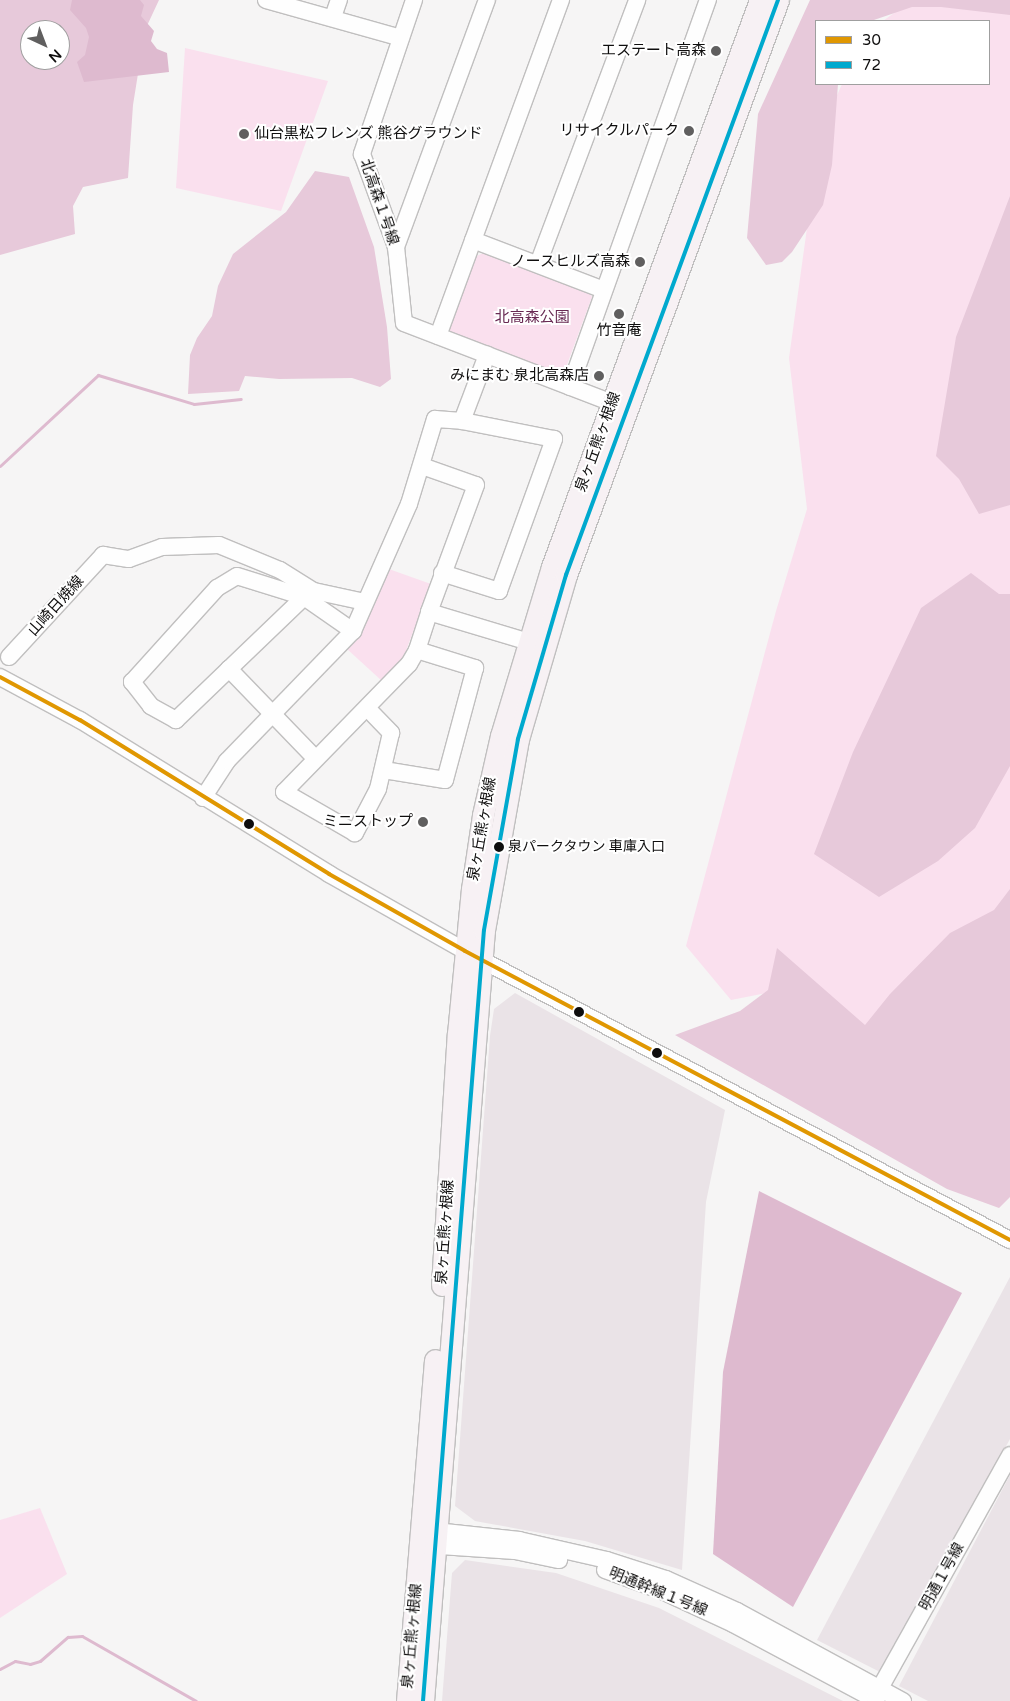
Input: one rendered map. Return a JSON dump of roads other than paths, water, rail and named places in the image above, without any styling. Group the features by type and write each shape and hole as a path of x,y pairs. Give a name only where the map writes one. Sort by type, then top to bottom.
{"main road":[{"name":"泉ヶ丘熊ヶ根線","path":"473,955 488,892 518,739 536,668 620,406 760,0"},
{"name":"泉ヶ丘熊ヶ根線","path":"423,1701 428,1538 483,815 501,736 552,567 620,406 778,0"},
{"name":"泉ヶ丘熊ヶ根線","path":"407,1701 428,1538"}],"street":[{"path":"266,0 333,17 400,38"},
{"path":"333,17 339,0"},
{"name":"北高森１号線","path":"414,0 362,154 396,247 404,323 620,406"},
{"path":"396,247 487,0"},
{"path":"438,336 561,0"},
{"path":"538,264 637,0"},
{"path":"570,387 708,0"},
{"path":"473,240 604,290"},
{"path":"462,421 487,355"},
{"path":"203,798 227,761 353,631 409,504 435,419 462,421 554,439 499,591 442,573"},
{"path":"367,708 390,733 384,770 355,833 284,792 315,758 409,664 416,650 442,573 476,485 422,466"},
{"name":"山崎日焼線","path":"9,657 103,555 129,559 162,546 219,545 280,570 314,591 365,602"},
{"path":"304,597 176,720 151,706 132,682 217,588 237,576 304,597 353,631"},
{"path":"430,612 529,642"},
{"path":"384,770 445,780 475,668 416,650"},
{"path":"229,670 315,758"},
{"path":"0,677 80,720 203,798 329,874 473,955 1010,1240"},
{"name":"明通１号線","path":"877,1696 1010,1455"},
{"path":"428,1538 519,1540 606,1560 666,1579 737,1611 877,1696 903,1701"}],"waterway":[{"path":"0,466 98,375 194,404 241,399"},
{"path":"0,1669 15,1661 30,1664 40,1661 68,1637 82,1636 196,1701"}],"place":[{"name":"エステート高森","path":"716,51"},
{"name":"リサイクルパーク","path":"689,131"},
{"name":"仙台黒松フレンズ 熊谷グラウンド","path":"244,134"},
{"name":"ノースヒルズ高森","path":"640,262"},
{"name":"竹音庵","path":"619,314"},
{"name":"みにまむ 泉北高森店","path":"599,376"},
{"name":"ミニストップ","path":"423,822"},
{"name":"泉パークタウン 車庫入口","path":"499,847"}],"park label":[{"name":"北高森公園","path":"532,318"}]}
